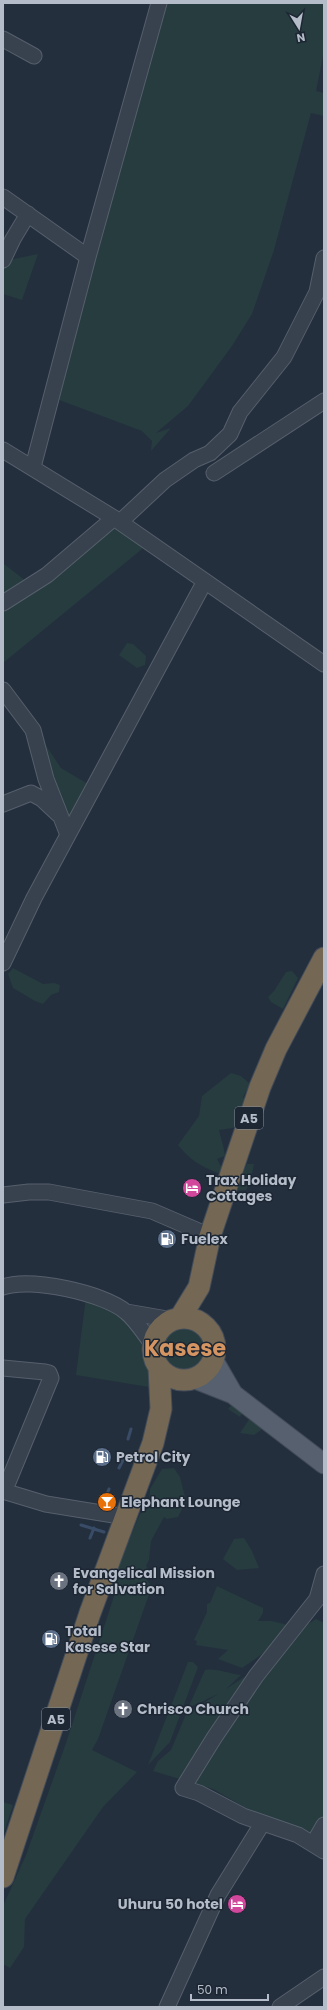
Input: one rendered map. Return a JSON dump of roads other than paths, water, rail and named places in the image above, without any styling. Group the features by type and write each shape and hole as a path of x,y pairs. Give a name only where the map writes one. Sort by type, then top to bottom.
{"highway":[{"name":"A5","path":"3,1877 110,1555 126,1518 145,1461 153,1443 161,1409 159,1368 154,1357 153,1345 156,1335 163,1326 176,1319 199,1287 210,1236 260,1087 276,1050 324,958"},
{"name":"A5","path":"161,1409 189,1380 206,1372 214,1361 215,1344 209,1330 199,1287"},
{"path":"176,1319 196,1320 209,1330"},
{"path":"159,1368 170,1378 189,1380"}],"main road":[{"path":"214,1361 233,1394"},
{"path":"189,1380 233,1394 324,1464"}],"street":[{"path":"33,467 88,257 159,3"},
{"path":"3,39 34,56"},
{"path":"3,196 88,257"},
{"path":"3,260 12,239 28,214"},
{"path":"3,603 47,575 165,480 194,460 212,451 230,434 240,412 284,357 317,292 324,258"},
{"path":"214,473 324,401"},
{"path":"3,450 33,467 117,520 324,664"},
{"path":"212,451 244,454"},
{"path":"3,963 34,898 205,581"},
{"path":"3,690 33,730 46,779 68,835"},
{"path":"3,804 31,793 42,799 61,816"},
{"path":"3,1195 29,1192 49,1192 152,1211 210,1236"},
{"path":"3,1287 14,1283 33,1284 75,1291 107,1299 127,1312 153,1345"},
{"path":"127,1312 176,1319"},
{"path":"3,1368 45,1372 49,1373 51,1378 4,1492 46,1504 126,1518"},
{"path":"324,1576 317,1599 256,1676 214,1738 183,1788 199,1793 262,1824 298,1835 318,1848 324,1825"},
{"path":"167,2007 218,1895 262,1824"},
{"path":"280,2007 324,1977"}],"waterway":[{"path":"128,1439 131,1429"},
{"path":"119,1468 123,1460"},
{"path":"102,1506 109,1489"},
{"path":"81,1525 104,1532"},
{"path":"90,1538 94,1528"}],"place":[{"name":"Trax Holiday Cottages","path":"192,1188"},
{"name":"Fuelex","path":"167,1239"},
{"name":"Petrol City","path":"102,1457"},
{"name":"Elephant Lounge","path":"107,1502"},
{"name":"Evangelical Mission for Salvation","path":"59,1581"},
{"name":"Total Kasese Star","path":"51,1639"},
{"name":"Chrisco Church","path":"123,1709"},
{"name":"Uhuru 50 hotel","path":"237,1904"}],"district":[{"name":"Kasese","path":"185,1348"}]}
